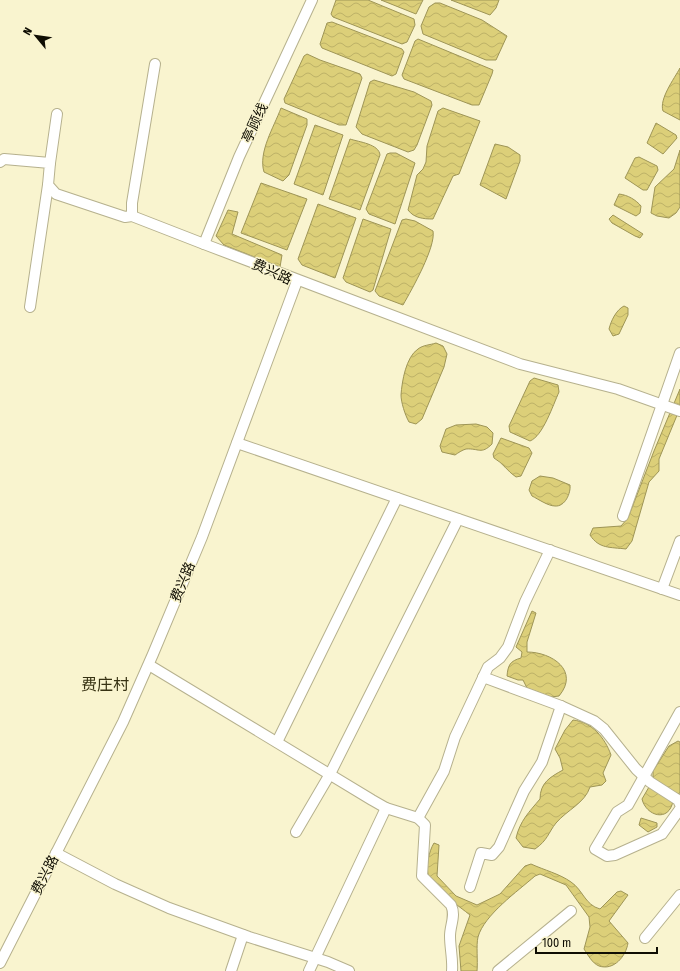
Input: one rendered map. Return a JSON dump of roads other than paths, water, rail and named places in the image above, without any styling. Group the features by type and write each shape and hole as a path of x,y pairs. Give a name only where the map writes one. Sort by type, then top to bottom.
{"street":[{"name":"亭顾线","path":"201,244 239,157 312,0"},
{"path":"132,216 132,203 155,64"},
{"path":"30,307 57,114"},
{"path":"0,162 4,159 50,163"},
{"name":"费兴路","path":"0,963 123,722 148,665 202,537 297,281 132,216 125,217 56,194 48,185"},
{"path":"297,281 520,364 618,389 680,411"},
{"path":"623,516 680,353"},
{"path":"236,443 680,595"},
{"path":"277,742 397,498"},
{"path":"296,832 330,774 458,519"},
{"path":"662,589 680,541"},
{"path":"418,818 444,771 455,737 488,667 500,658 508,647 525,602 550,550"},
{"path":"148,665 386,808 418,818 424,825 422,876 451,905 454,911 450,936 453,952 452,971"},
{"path":"483,677 562,706 594,721 604,729 636,769 678,800 680,804"},
{"path":"470,887 481,854 492,855 499,847 524,791 536,775 562,706"},
{"path":"678,816 662,834 615,855 607,856 596,849 617,812 628,805 680,712"},
{"path":"309,971 386,808"},
{"path":"56,853 115,884 169,908 242,935 315,958 349,971"},
{"path":"644,938 680,895"},
{"path":"498,971 571,911"},
{"path":"231,971 242,935"}],"water":[{"path":"336,0 368,0 414,19 415,25 407,42 402,44 333,17 331,14"},
{"path":"381,0 423,0 416,14"},
{"path":"451,0 499,0 496,8 490,15"},
{"path":"435,3 440,3 482,20 507,36 496,60 486,60 423,34 421,26 429,7"},
{"path":"332,22 402,49 404,52 396,74 392,76 322,48 320,44 327,23"},
{"path":"418,39 493,70 479,105 472,105 404,79 402,75 415,41"},
{"path":"307,54 360,74 362,78 346,125 339,125 285,103 284,99 304,56"},
{"path":"680,68 680,120 663,111 662,106 665,95"},
{"path":"374,80 414,92 431,101 432,105 414,150 408,152 362,134 356,127 370,82"},
{"path":"281,108 307,119 307,125 289,175 283,181 264,172 263,164 265,148"},
{"path":"443,108 480,121 459,174 453,176 433,219 422,218 413,215 408,210 417,175 423,169 426,162 427,146 438,111"},
{"path":"656,123 676,135 677,138 663,154 647,143"},
{"path":"315,125 343,135 323,195 294,184"},
{"path":"350,139 363,142 376,148 380,155 360,210 329,199"},
{"path":"495,144 508,147 520,155 520,161 506,199 480,185"},
{"path":"680,150 680,207 676,213 669,218 657,216 651,213 655,187 674,169"},
{"path":"396,153 415,163 395,224 369,214 366,209 387,154"},
{"path":"639,157 657,166 658,170 647,190 643,190 625,178 635,158"},
{"path":"261,183 307,199 287,250 241,233"},
{"path":"619,194 629,197 637,202 641,206 640,213 636,216 614,205"},
{"path":"318,204 356,218 335,278 302,265 298,259"},
{"path":"228,210 238,212 232,234 282,255 280,267 224,245 216,236"},
{"path":"613,215 643,234 640,238 612,223 609,219"},
{"path":"363,219 391,229 373,290 370,292 346,282 343,278"},
{"path":"406,219 415,221 433,231 433,238 427,257 403,305 379,296 375,291 402,220"},
{"path":"624,306 628,308 628,315 619,334 613,336 609,329 611,323 616,313"},
{"path":"436,343 443,346 447,354 444,367 422,419 416,424 409,422 401,398 405,370 410,358 418,349"},
{"path":"534,378 558,385 559,392 543,427 535,438 530,441 510,432 509,426 530,381"},
{"path":"680,389 680,408 659,459 659,471 649,482 632,541 626,549 605,546 597,543 590,535 593,528 621,526 628,518"},
{"path":"476,424 487,427 493,433 492,444 482,450 466,449 455,455 442,452 440,446 446,429 456,425"},
{"path":"501,438 529,448 532,453 521,476 516,477 494,458 493,454"},
{"path":"540,476 553,478 570,485 567,499 562,504 559,506 552,506 532,496 529,490 532,481"},
{"path":"532,611 536,613 527,642 527,652 546,655 554,659 565,671 565,687 559,696 551,697 527,688 523,680 518,680 507,676 510,664 521,658 522,652 516,647"},
{"path":"573,720 580,721 592,727 605,743 611,755 603,773 606,781 602,785 590,787 584,798 560,818 539,846 535,849 523,847 516,838 518,832 525,817 540,799 540,793 544,785 550,778 563,770 560,758 555,749 565,730"},
{"path":"678,741 680,742 680,793 677,794 657,781 653,777 653,771 669,746"},
{"path":"649,787 673,801 671,808 662,815 653,813 644,805 642,799"},
{"path":"641,818 657,823 657,827 648,832 639,825"},
{"path":"434,843 439,845 437,876 456,896 477,905 500,894 525,866 531,864 567,879 575,885 587,901 600,909 617,892 621,891 628,895 609,921 628,943 625,953 618,961 610,966 604,967 594,963 584,949 590,927 589,917 566,885 540,874 535,876 502,904 481,929 477,940 477,971 461,971 459,946 470,915 441,892 429,877 427,869 428,860"}],"district":[{"name":"费庄村","path":"105,684"}]}
